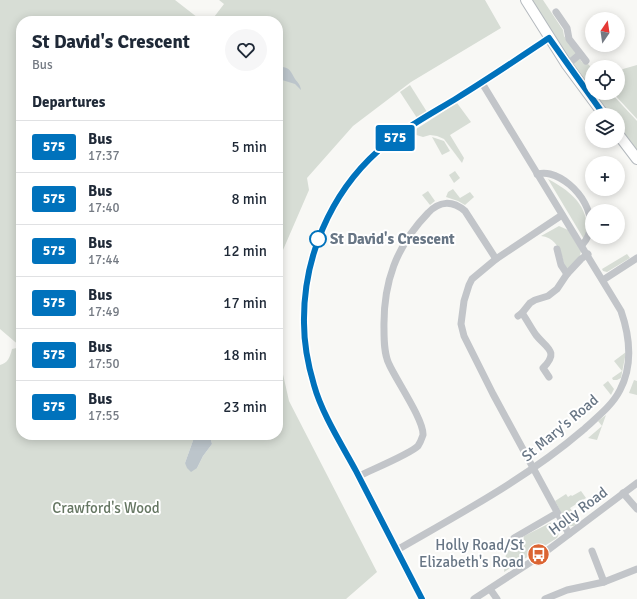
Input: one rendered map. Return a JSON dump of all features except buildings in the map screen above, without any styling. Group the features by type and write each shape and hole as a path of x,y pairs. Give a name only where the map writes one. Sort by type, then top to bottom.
{"main road":[{"path":"526,0 549,38 599,108"},
{"path":"625,143 637,159"}],"street":[{"path":"556,12 567,28 569,39 585,60"},
{"path":"422,599 319,401 314,386 305,343 304,305 313,256 318,239 334,205 345,188 377,152 415,124 482,83 549,38"},
{"path":"567,64 580,54"},
{"name":"St Mary's Road","path":"397,550 480,502 533,469 597,418 616,397 623,383 629,355 629,337 621,311 588,254 562,215 482,83"},
{"path":"537,174 546,173 559,178 575,189 581,196 591,227 590,235 582,245"},
{"path":"359,476 417,447 423,436 421,422 388,364 386,353 383,312 387,287 393,264 404,243 429,212 440,204 448,202 459,206 465,211 496,259"},
{"path":"562,215 496,259 472,279 462,310 461,324 464,336 493,394 569,534"},
{"path":"557,249 561,265 567,274"},
{"path":"549,377 544,368 550,359 551,351 520,315 534,300 548,296 556,289 567,274 581,259 588,254"},
{"path":"603,280 637,258"},
{"name":"Holly Road","path":"474,599 540,556 637,483"},
{"path":"623,493 637,509"},
{"path":"514,538 557,514"},
{"path":"592,551 604,582"},
{"path":"545,599 567,590 604,582 637,569"},
{"path":"490,589 497,599"}],"green space":[{"path":"0,0 175,0 196,16 16,16 16,343 0,329"},
{"path":"219,0 485,0 501,28 411,82 353,126 307,178 309,190 283,250 283,16 215,16 224,4"},
{"path":"528,0 543,0 563,30 564,36 582,62 585,63 585,83"},
{"path":"637,65 637,119 619,100 625,100 625,68"},
{"path":"410,85 427,112 417,118 400,92"},
{"path":"600,100 618,100 625,108 606,108"},
{"path":"457,103 471,122 450,135 464,158 462,163 444,139 437,136 430,135 423,137 410,133"},
{"path":"625,108 637,121 637,151 625,135"},
{"path":"432,137 444,141 450,151 442,155"},
{"path":"455,171 460,178 454,183 449,175"},
{"path":"548,179 573,196 579,203 585,217 585,241"},
{"path":"453,189 460,198 470,192 474,197 465,205 446,197 448,192"},
{"path":"428,191 435,201 430,205 422,195"},
{"path":"559,226 568,230 581,251 580,256 566,271 561,254 556,244 547,237 541,236"},
{"path":"627,254 630,258 607,272 603,271 602,269"},
{"name":"Crawford's Wood","path":"16,348 16,440 193,440 185,463 197,468 203,456 212,444 211,440 283,440 283,374 289,401 377,572 346,599 0,599 0,365 5,363 8,359 12,349"},
{"path":"626,352 621,378 613,380 612,378 622,371 614,361"},
{"path":"634,380 637,381 637,395 629,393"},
{"path":"608,381 614,389 611,395 603,385"},
{"path":"606,415 597,440 588,438 602,426 598,421"},
{"path":"581,491 586,498 570,508 579,522 574,526 568,526 555,501 566,494 568,497"},
{"path":"554,521 559,532 557,538 504,572 507,545 506,540 511,537 518,544 522,543 524,536"}],"shaded area":[{"path":"283,67 290,70 301,90 295,84 283,80"},
{"path":"193,440 211,440 212,444 203,456 197,468 191,472 185,463"}],"bus line":[{"name":"575","path":"422,599 338,439 319,401 314,386 305,343 304,305 307,284 318,239 326,220 345,188 377,152 415,124 482,83 549,38 599,108"}],"place":[{"name":"St David's Crescent","path":"318,239"},
{"name":"Holly Road/St Elizabeth's Road","path":"539,554"}]}
